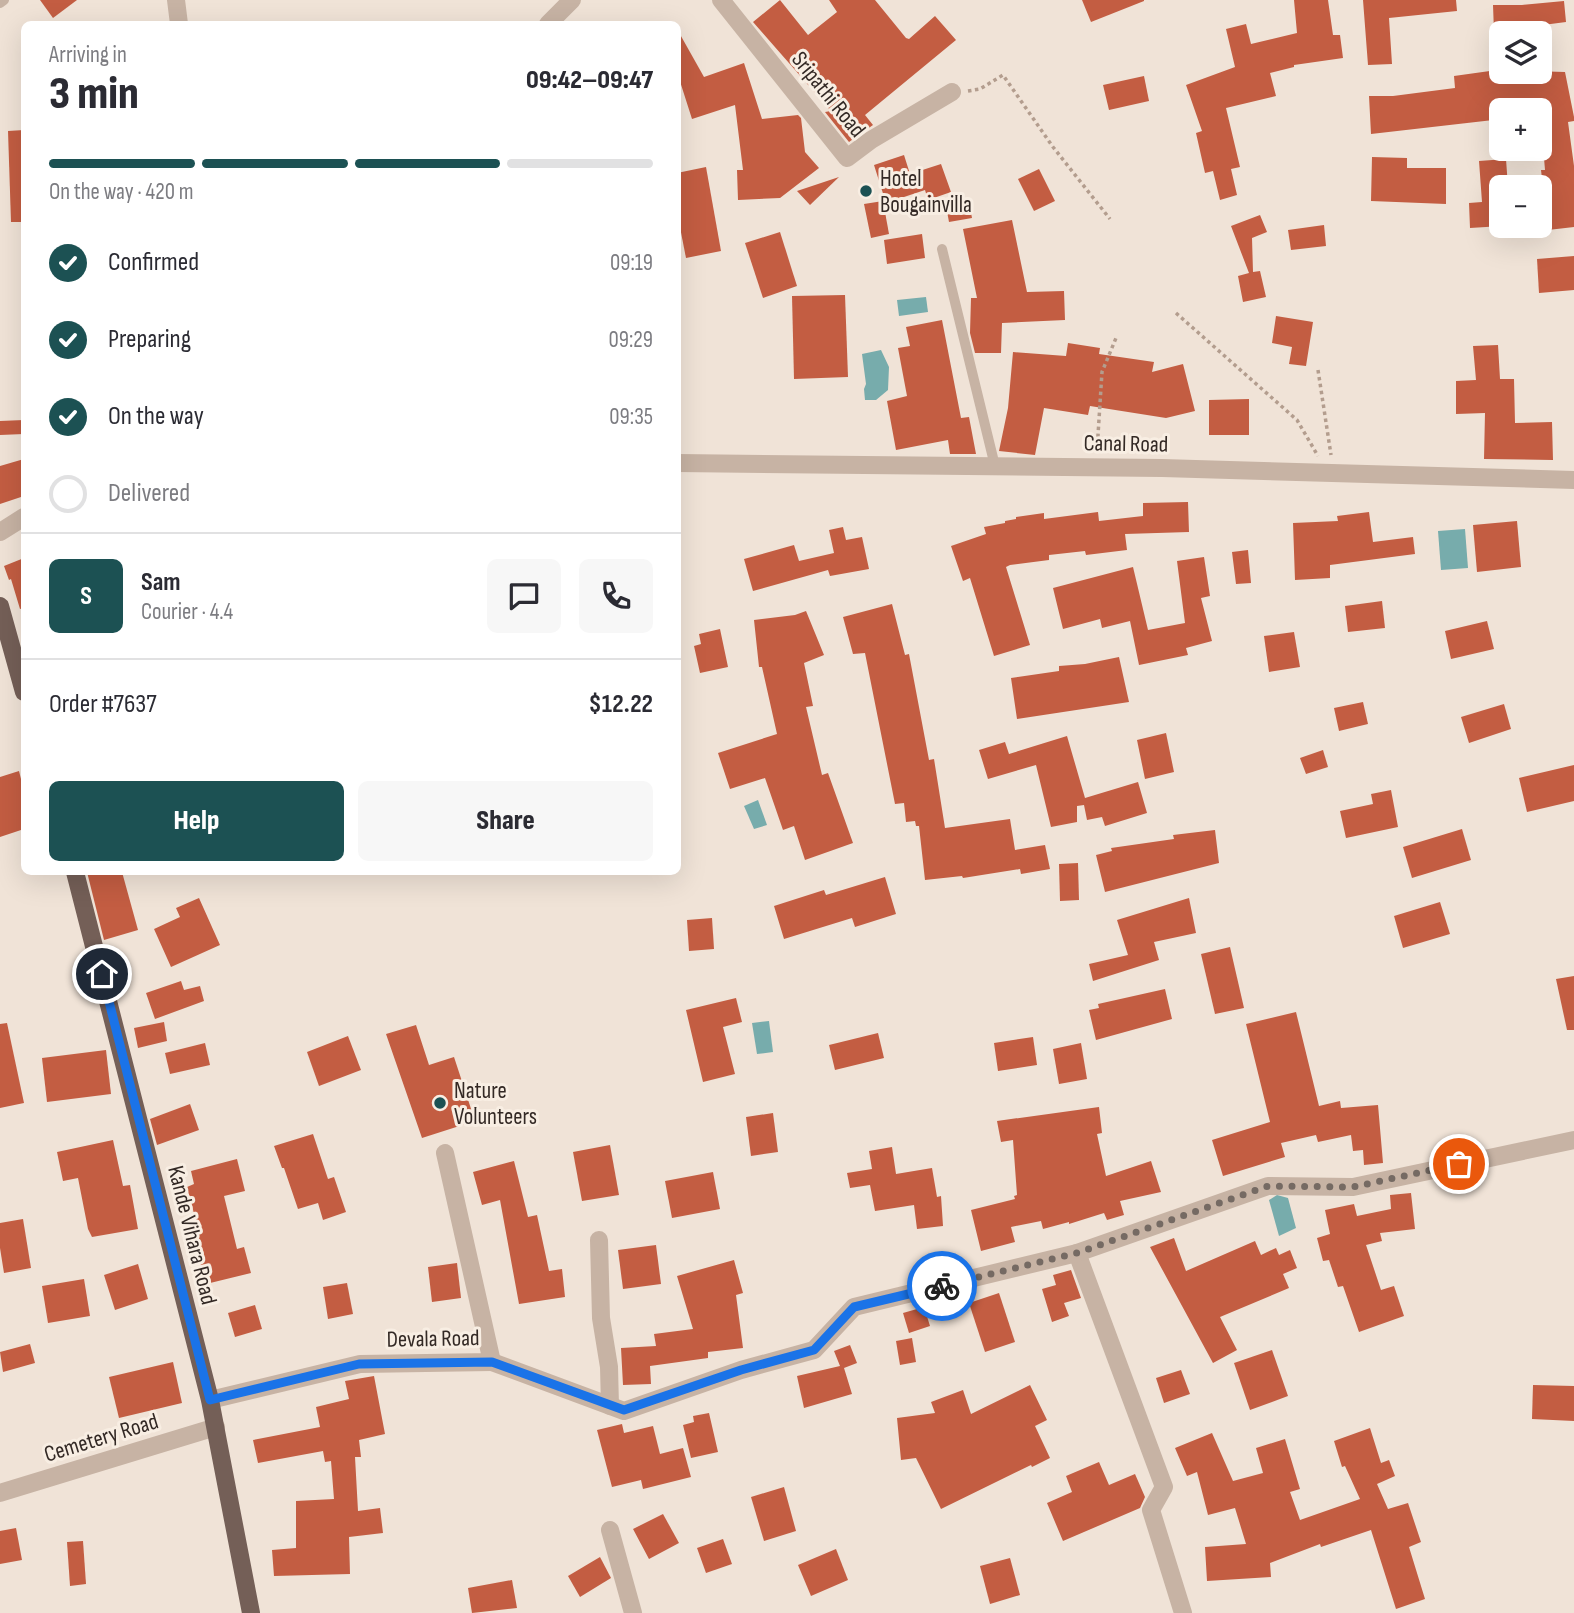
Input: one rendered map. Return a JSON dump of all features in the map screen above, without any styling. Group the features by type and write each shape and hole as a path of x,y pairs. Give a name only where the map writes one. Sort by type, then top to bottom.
{"main road":[{"path":"0,606 21,681"},
{"name":"Kande Vihara Road","path":"76,875 210,1400 251,1613"}],"street":[{"path":"176,0 179,21"},
{"path":"551,21 572,0"},
{"name":"Sripathi Road","path":"721,0 847,158 871,140 953,92"},
{"name":"Canal Road","path":"681,463 1333,467 1574,480"},
{"path":"0,532 21,519"},
{"path":"492,1362 624,1410 741,1370 814,1350 854,1307 1077,1253 1268,1186 1353,1187 1574,1140"},
{"name":"Devala Road","path":"210,1400 359,1364 492,1362 446,1153"},
{"path":"599,1240 601,1318 609,1367 610,1406"},
{"path":"1077,1253 1164,1487 1151,1510 1184,1613"},
{"name":"Cemetery Road","path":"0,1493 216,1427"},
{"path":"610,1530 633,1613"}],"lane":[{"path":"942,249 995,466"}],"path":[{"path":"953,92 980,89 1003,75 1053,147 1111,219"},
{"path":"1176,313 1297,421 1319,459 1333,467"},
{"path":"1096,467 1102,372 1116,338"},
{"path":"1318,370 1333,467"}],"water":[{"path":"926,297 928,312 899,316 897,300"},
{"path":"881,350 889,367 888,390 876,400 865,400 862,354"},
{"path":"1465,529 1468,568 1441,570 1438,531"},
{"path":"758,800 767,825 754,829 744,806"},
{"path":"769,1021 773,1052 757,1054 752,1023"},
{"path":"1277,1195 1288,1198 1296,1228 1279,1236 1269,1200"}],"building":[{"path":"40,0 77,0 53,18"},
{"path":"780,0 808,35 837,12 829,0 875,0 906,38 909,39 935,16 956,40 865,115 873,125 849,142 825,112 831,111 753,22"},
{"path":"1082,0 1144,0 1144,1 1091,22"},
{"path":"1294,0 1328,0 1333,35 1340,35 1343,58 1294,65 1270,73 1276,96 1226,108 1240,167 1231,169 1237,195 1220,200 1213,171 1205,173 1196,133 1202,131 1186,85 1235,67 1226,29 1246,24 1251,44 1297,33"},
{"path":"1363,0 1456,0 1457,11 1389,18 1392,64 1368,65"},
{"path":"1564,1 1566,22 1494,21 1493,5"},
{"path":"681,36 704,77 744,63 762,119 798,115 801,118 805,152 819,168 780,198 738,200 737,170 743,170 735,105 692,119 681,85"},
{"path":"1489,71 1489,84 1552,84 1552,72 1565,72 1574,117 1574,121 1568,122 1574,166 1574,227 1552,230 1552,175 1542,175 1541,170 1545,170 1544,161 1552,161 1552,98 1489,98 1489,120 1371,134 1369,96 1393,96 1455,88 1454,76"},
{"path":"1144,76 1149,101 1109,110 1103,85"},
{"path":"21,130 21,222 11,222 8,131"},
{"path":"904,155 910,174 941,164 951,192 928,200 925,190 886,203 874,165"},
{"path":"1372,157 1407,158 1407,168 1446,168 1446,204 1371,201"},
{"path":"1479,161 1506,161 1507,175 1489,175 1489,227 1470,228 1469,203 1482,202"},
{"path":"706,167 721,251 686,258 681,232 681,172"},
{"path":"1039,169 1055,201 1034,211 1018,179"},
{"path":"839,177 810,205 797,191"},
{"path":"883,201 889,234 871,238 864,204"},
{"path":"969,202 972,218 949,222 946,206"},
{"path":"1260,215 1267,232 1252,238 1253,272 1260,271 1266,297 1243,302 1238,276 1249,273 1231,226"},
{"path":"1012,220 1027,292 1064,291 1065,320 1002,323 1001,353 975,353 970,333 971,298 977,298 963,229"},
{"path":"1324,225 1326,246 1291,250 1288,230"},
{"path":"780,232 797,286 763,298 745,243"},
{"path":"922,234 925,258 887,264 884,240"},
{"path":"1574,256 1574,290 1539,293 1537,259"},
{"path":"845,295 848,377 794,379 792,296"},
{"path":"1276,316 1313,322 1306,366 1289,364 1292,347 1272,343"},
{"path":"942,320 961,418 969,417 976,454 950,454 948,440 896,450 887,401 907,396 898,348 910,346 906,327"},
{"path":"1068,343 1100,348 1099,354 1154,362 1152,372 1183,364 1195,411 1166,418 1090,406 1088,415 1044,408 1035,455 999,451 1008,408 1013,352 1066,356"},
{"path":"1498,345 1500,379 1514,379 1515,423 1552,422 1553,460 1484,459 1485,413 1456,414 1456,381 1476,380 1473,346"},
{"path":"1249,399 1249,435 1209,435 1209,400"},
{"path":"21,420 21,434 0,435 0,421"},
{"path":"21,460 21,497 0,504 0,466"},
{"path":"1188,502 1189,532 1125,534 1127,550 1086,555 1085,551 1049,555 1049,560 1006,567 1030,645 994,656 970,578 963,581 951,546 986,534 984,527 1005,523 1016,517 1044,513 1044,519 1098,512 1099,521 1143,516 1143,503"},
{"path":"1369,512 1373,542 1413,537 1415,554 1330,565 1330,578 1295,580 1293,523 1338,521 1337,516"},
{"path":"1517,521 1521,567 1477,572 1473,525"},
{"path":"843,527 846,540 862,537 869,569 830,576 828,570 753,591 744,559 794,545 799,561 834,553 829,530"},
{"path":"1248,550 1251,583 1236,584 1232,552"},
{"path":"1204,557 1210,596 1201,598 1212,641 1186,648 1188,655 1139,665 1130,621 1102,628 1100,619 1063,629 1053,588 1133,567 1148,630 1185,623 1177,561"},
{"path":"21,559 21,609 11,579 9,580 4,566"},
{"path":"1382,601 1385,628 1348,632 1345,606"},
{"path":"892,604 905,655 909,654 929,760 934,759 945,828 1010,819 1015,850 1045,845 1050,869 1021,874 1020,869 963,878 925,880 919,826 916,826 915,821 906,822 904,803 895,804 865,653 853,654 843,617"},
{"path":"806,611 824,655 804,663 813,706 806,707 822,775 828,773 853,843 805,860 794,826 783,830 765,778 730,789 718,753 777,734 762,667 759,667 754,620"},
{"path":"1487,621 1494,649 1451,659 1445,631"},
{"path":"720,629 728,667 700,673 694,646 701,644 699,634"},
{"path":"1294,632 1300,667 1269,672 1264,636"},
{"path":"1119,657 1129,702 1017,719 1011,678 1059,671 1059,666"},
{"path":"1363,702 1368,724 1339,731 1334,708"},
{"path":"1504,704 1511,729 1469,743 1461,717"},
{"path":"1166,733 1174,772 1145,779 1137,740"},
{"path":"1067,736 1085,798 1138,782 1147,813 1105,826 1102,817 1087,820 1084,805 1077,806 1077,822 1051,827 1036,765 988,779 979,750 1005,742 1009,754"},
{"path":"1323,750 1328,767 1306,774 1300,758"},
{"path":"1574,765 1574,801 1527,812 1519,778"},
{"path":"19,771 21,830 0,837 0,777"},
{"path":"1391,790 1398,827 1346,838 1340,811 1373,804 1371,794"},
{"path":"1462,829 1471,860 1412,878 1403,847"},
{"path":"1215,830 1219,863 1105,892 1096,855 1112,851 1111,848 1174,839 1173,835"},
{"path":"1078,863 1079,900 1060,901 1059,864"},
{"path":"88,875 123,875 138,930 104,940"},
{"path":"885,877 896,914 855,927 852,918 784,939 774,906 824,890 826,895"},
{"path":"199,898 220,945 171,967 154,929 180,917 176,908"},
{"path":"1189,898 1196,933 1154,942 1159,960 1093,981 1089,964 1128,955 1117,920"},
{"path":"1440,902 1450,934 1403,948 1394,916"},
{"path":"712,918 714,949 689,951 687,920"},
{"path":"1230,947 1244,1008 1215,1014 1201,954"},
{"path":"1574,976 1574,1030 1567,1030 1556,979"},
{"path":"181,981 184,990 200,986 204,1001 155,1019 146,993"},
{"path":"1165,989 1172,1019 1096,1040 1089,1010 1099,1008 1098,1004"},
{"path":"736,998 742,1022 723,1027 735,1074 703,1082 686,1010"},
{"path":"1296,1012 1319,1106 1340,1101 1341,1108 1378,1105 1383,1163 1364,1165 1363,1150 1353,1151 1351,1135 1318,1142 1316,1135 1281,1143 1285,1157 1223,1176 1212,1140 1270,1122 1246,1024"},
{"path":"164,1022 167,1041 138,1048 134,1028"},
{"path":"7,1023 24,1103 0,1108 0,1024"},
{"name":"Nature Volunteers","path":"416,1025 429,1065 454,1057 475,1121 422,1138 386,1034"},
{"path":"878,1033 884,1058 835,1070 829,1045"},
{"path":"348,1036 361,1070 319,1086 307,1052"},
{"path":"1033,1037 1037,1065 998,1071 994,1043"},
{"path":"205,1043 210,1065 170,1074 165,1053"},
{"path":"1081,1043 1087,1079 1059,1084 1053,1049"},
{"path":"106,1050 111,1094 47,1102 42,1058"},
{"path":"190,1104 199,1130 157,1145 150,1119"},
{"path":"1099,1107 1102,1133 1097,1134 1106,1176 1151,1161 1161,1192 1120,1201 1124,1215 1107,1220 1104,1213 1043,1229 1041,1221 1011,1227 1015,1242 981,1251 971,1210 1015,1199 1014,1196 1017,1195 1013,1140 1001,1142 997,1121"},
{"path":"773,1113 778,1152 751,1156 746,1117"},
{"path":"313,1134 328,1179 334,1177 346,1212 323,1220 318,1203 298,1209 274,1146"},
{"path":"113,1140 123,1186 130,1185 138,1229 92,1237 78,1178 63,1181 57,1152"},
{"path":"610,1145 619,1195 582,1201 573,1152"},
{"path":"892,1147 896,1174 932,1168 937,1197 941,1196 943,1226 917,1229 914,1205 875,1211 870,1185 850,1188 847,1173 872,1169 869,1151"},
{"path":"237,1159 245,1191 224,1196 237,1249 244,1247 251,1273 206,1284 197,1252 191,1253 185,1228 197,1225 187,1187 194,1184 191,1171"},
{"path":"514,1161 528,1217 537,1215 549,1271 562,1269 565,1297 519,1304 500,1200 482,1205 473,1172"},
{"path":"713,1172 720,1209 672,1218 665,1181"},
{"path":"1411,1193 1415,1229 1380,1233 1382,1241 1366,1245 1381,1290 1394,1286 1404,1316 1359,1332 1343,1286 1338,1287 1329,1260 1323,1261 1317,1238 1330,1234 1325,1210 1354,1204 1357,1216 1391,1209 1390,1195"},
{"path":"23,1219 31,1268 4,1273 0,1223"},
{"path":"1174,1238 1186,1271 1255,1241 1261,1255 1276,1248 1279,1255 1290,1250 1297,1268 1283,1274 1289,1288 1220,1317 1237,1350 1213,1363 1150,1247"},
{"path":"656,1245 661,1284 623,1289 618,1250"},
{"path":"734,1260 743,1293 736,1295 743,1348 708,1352 708,1358 650,1366 651,1384 623,1385 621,1348 656,1346 654,1334 693,1329 677,1276"},
{"path":"457,1263 461,1298 432,1302 428,1267"},
{"path":"138,1264 148,1299 115,1310 104,1275"},
{"path":"1071,1270 1081,1298 1064,1303 1069,1316 1052,1322 1042,1289 1056,1285 1053,1275"},
{"path":"84,1279 90,1316 48,1323 42,1286"},
{"path":"347,1283 353,1314 328,1319 323,1287"},
{"path":"999,1293 1015,1342 985,1352 969,1303"},
{"path":"255,1305 262,1329 235,1337 228,1313"},
{"path":"924,1307 930,1326 909,1333 903,1313"},
{"path":"912,1338 916,1362 900,1365 896,1341"},
{"path":"30,1344 35,1363 3,1372 0,1352"},
{"path":"850,1345 857,1363 844,1368 852,1394 804,1408 797,1376 840,1366 834,1351"},
{"path":"1272,1350 1288,1396 1250,1410 1234,1363"},
{"path":"173,1362 182,1403 119,1418 109,1377"},
{"path":"1181,1370 1190,1394 1164,1403 1156,1378"},
{"path":"374,1376 385,1434 359,1440 361,1457 355,1457 358,1511 380,1508 383,1533 349,1537 350,1574 274,1576 272,1550 296,1548 296,1501 334,1499 331,1461 325,1462 323,1451 258,1463 253,1440 320,1427 316,1407 349,1399 345,1381"},
{"path":"1030,1385 1047,1420 1035,1426 1050,1458 941,1509 916,1458 901,1460 897,1418 935,1413 931,1402 963,1390 971,1414"},
{"path":"1533,1385 1574,1386 1574,1421 1532,1419"},
{"path":"709,1413 718,1452 691,1458 683,1425 694,1422 693,1416"},
{"path":"622,1424 624,1433 653,1426 660,1454 683,1448 691,1477 643,1489 641,1480 612,1487 597,1430"},
{"path":"1370,1428 1381,1463 1389,1460 1395,1476 1377,1484 1388,1509 1408,1503 1421,1542 1409,1547 1425,1599 1396,1609 1371,1530 1321,1547 1320,1544 1270,1563 1271,1577 1207,1581 1205,1547 1246,1544 1235,1508 1208,1515 1197,1472 1187,1476 1175,1448 1212,1433 1233,1481 1263,1473 1256,1448 1285,1439 1300,1489 1290,1492 1300,1520 1360,1499 1345,1466 1342,1467 1334,1441"},
{"path":"1099,1462 1109,1485 1135,1474 1145,1497 1140,1508 1063,1541 1047,1503 1072,1492 1066,1476"},
{"path":"784,1487 796,1531 764,1541 751,1497"},
{"path":"663,1514 679,1543 649,1559 633,1529"},
{"path":"16,1528 22,1560 0,1564 0,1531"},
{"path":"723,1539 732,1564 706,1573 697,1548"},
{"path":"83,1541 86,1584 70,1586 67,1542"},
{"path":"836,1549 848,1580 811,1596 798,1565"},
{"path":"600,1557 611,1578 580,1597 568,1576"},
{"path":"1010,1558 1020,1595 990,1604 980,1566"},
{"path":"512,1580 517,1608 472,1613 468,1588"}],"way so far":[{"path":"942,1286 1077,1253 1268,1186 1353,1187 1459,1164"}],"place":[{"name":"Hotel Bougainvilla","path":"866,191"},
{"name":"Nature Volunteers","path":"440,1103"}],"route":[{"path":"102,974 210,1400 359,1364 492,1362 624,1410 741,1370 814,1350 854,1307 942,1286"}]}
